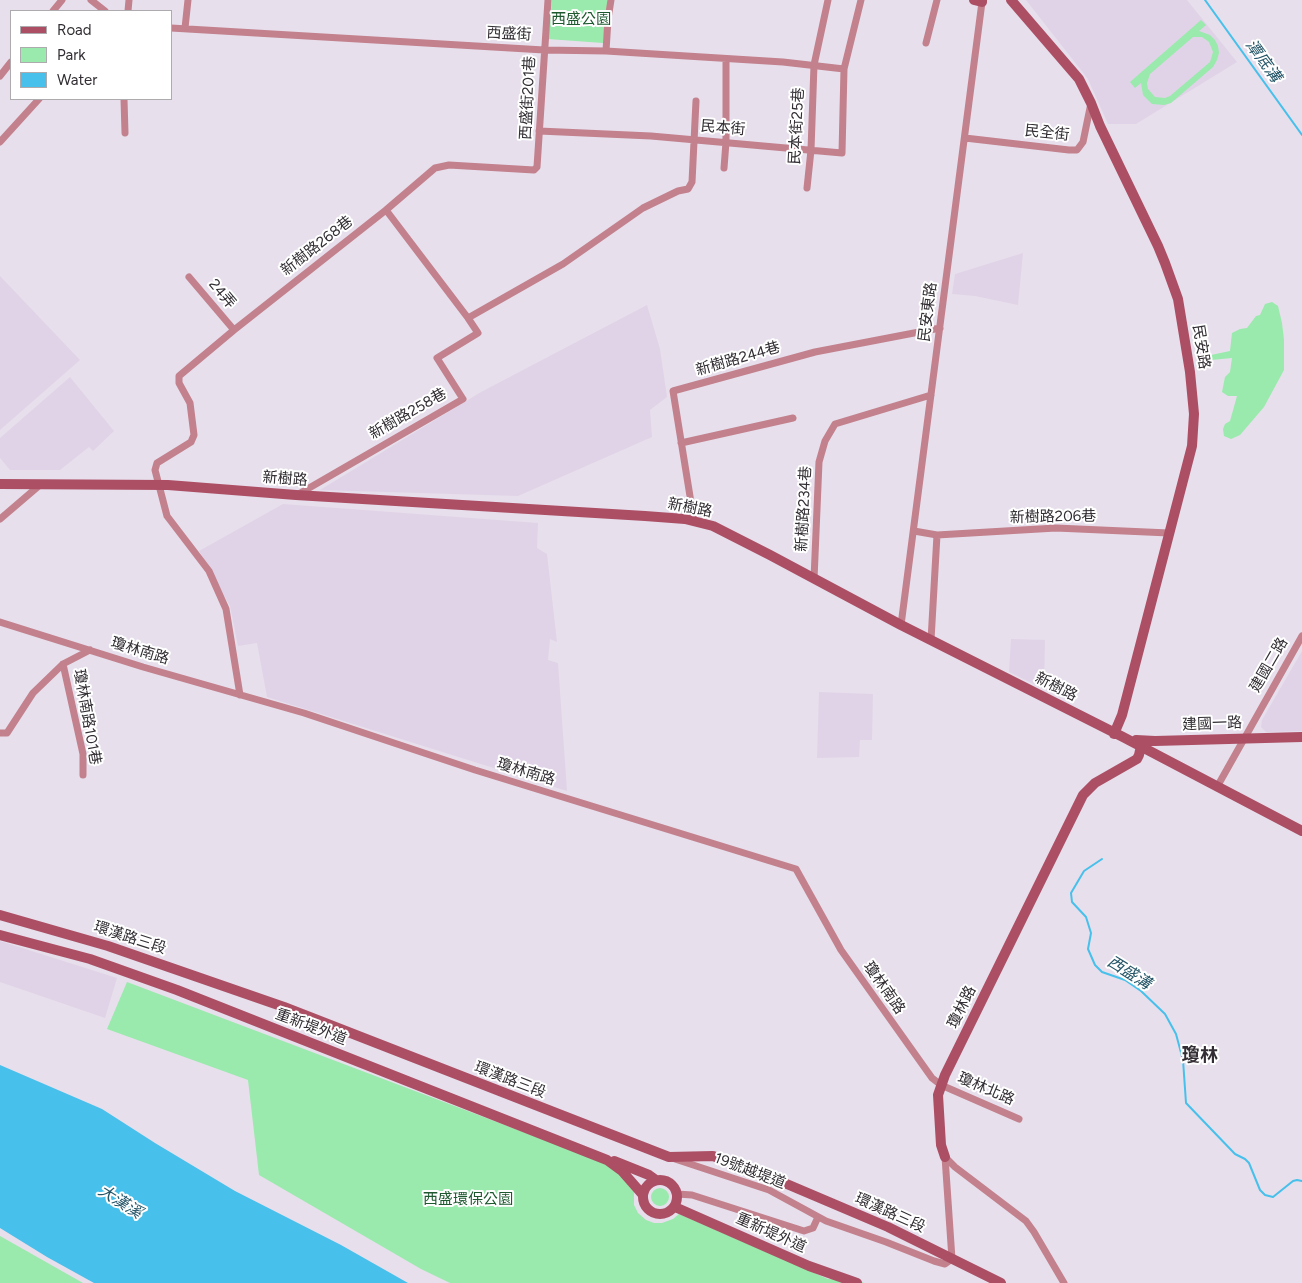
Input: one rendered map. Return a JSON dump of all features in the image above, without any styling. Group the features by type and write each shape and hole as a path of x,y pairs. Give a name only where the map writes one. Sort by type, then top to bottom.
{"street":[{"path":"54,10 62,0"},
{"path":"90,0 104,10"},
{"path":"185,28 188,0"},
{"name":"西盛街201巷","path":"537,167 548,0"},
{"path":"606,51 611,0"},
{"name":"民本街25巷","path":"807,188 811,150 814,65 828,0"},
{"path":"844,69 861,0"},
{"path":"926,43 937,0"},
{"name":"民安路","path":"1011,0 1079,79 1091,103 1158,246 1178,299 1190,372 1194,414 1192,446 1118,735"},
{"name":"民安東路","path":"901,626 965,138 979,1"},
{"name":"西盛街","path":"172,28 544,50 606,51 814,65 844,69"},
{"path":"724,168 726,142 726,59"},
{"path":"0,76 10,63"},
{"name":"民本街","path":"539,131 726,142 842,153 844,69"},
{"path":"0,142 38,100"},
{"path":"124,100 124,133"},
{"path":"386,210 468,318 563,264 643,208 678,191 688,189 692,182 696,101"},
{"name":"民全街","path":"965,138 1077,150 1083,142 1091,103"},
{"name":"新樹路268巷","path":"158,484 155,470 157,463 191,442 194,435 190,403 179,383 179,376 386,210 435,168 449,164 534,170 537,167"},
{"name":"24弄","path":"189,276 234,330"},
{"name":"新樹路258巷","path":"296,495 462,398 437,358 478,333 468,318"},
{"name":"新樹路244巷","path":"694,521 673,391 815,352 940,328"},
{"name":"新樹路234巷","path":"814,579 819,462 825,441 835,424 931,395"},
{"path":"681,443 793,418"},
{"name":"新樹路","path":"0,484 158,484 296,495 645,516 694,521 713,526 901,626 1118,735"},
{"path":"0,518 41,484"},
{"path":"158,484 167,516 209,571 226,609 240,695"},
{"name":"新樹路206巷","path":"914,531 937,535 1056,528 1169,533"},
{"path":"931,640 937,535"},
{"name":"瓊林南路","path":"0,622 304,713 475,770 796,869 841,950 932,1078 941,1084"},
{"name":"建國二路","path":"1217,787 1302,636"},
{"path":"0,733 7,733 33,693 63,664 90,650"},
{"name":"瓊林南路101巷","path":"63,664 83,754 83,775"},
{"name":"建國一路","path":"1118,735 1142,744 1243,738 1302,737"},
{"path":"1142,744 1217,787 1302,831"},
{"name":"瓊林路","path":"945,1157 941,1145 938,1095 941,1084 1083,795 1095,783 1133,762 1139,754 1142,744"},
{"name":"環漢路三段","path":"0,915 108,946 284,1007 670,1157 713,1156 775,1179 888,1227 1002,1283"},
{"name":"重新堤外道","path":"0,934 90,959 177,990 608,1160 625,1164 656,1180 669,1183 674,1187 677,1194"},
{"name":"瓊林北路","path":"941,1084 1019,1118"},
{"name":"19號越堤道","path":"670,1157 769,1190 818,1217 940,1263 945,1264 952,1258"},
{"path":"945,1157 1026,1221 1064,1283"},
{"path":"945,1157 952,1258"},
{"name":"重新堤外道","path":"608,1160 622,1171 643,1195 643,1202 651,1212 657,1215 670,1212 675,1207 808,1266 857,1283"},
{"path":"643,1195 645,1188 656,1180"},
{"path":"675,1207 677,1194 692,1194 804,1231 813,1228 818,1217"}],"shaded area":[{"path":"1026,0 1187,0 1237,62 1136,124 1108,124 1088,79"},
{"path":"1023,253 1018,305 975,296 952,294 955,274"},
{"path":"0,276 80,360 0,430"},
{"path":"647,305 660,349 667,397 650,410 652,437 518,496 320,490 481,392"},
{"path":"70,377 114,431 93,451 89,447 60,470 10,470 0,458 0,438"},
{"path":"283,504 538,523 537,548 547,554 557,642 550,639 548,660 558,663 567,791 267,697 257,643 238,646 230,606 199,551"},
{"path":"1011,639 1045,640 1044,689 1009,672"},
{"path":"1302,651 1302,731 1266,732 1261,727 1262,720"},
{"path":"819,692 873,694 872,740 860,740 859,757 817,758"},
{"path":"0,941 117,978 105,1018 0,982"}],"green space":[{"name":"西盛公園","path":"552,0 608,0 603,43 548,39"},
{"path":"1201,20 1206,25 1199,31 1210,35 1218,46 1219,53 1213,67 1171,103 1164,105 1152,104 1143,95 1141,83 1135,88 1130,82","holes":["1193,37 1202,37 1209,42 1213,52 1210,62 1170,96 1165,98 1155,97 1148,89 1147,83 1150,74"]},
{"path":"1272,302 1278,306 1282,323 1284,370 1264,407 1240,435 1231,439 1224,436 1223,429 1225,424 1230,421 1237,396 1228,396 1222,392 1225,377 1230,372 1232,358 1211,360 1211,355 1230,351 1232,333 1247,328 1256,316 1260,315 1265,304"},
{"name":"西盛環保公園","path":"127,982 613,1166 634,1192 634,1205 638,1213 646,1220 662,1223 673,1219 679,1214 828,1279 855,1279 864,1283 450,1283 421,1269 259,1175 248,1080 107,1029"},
{"path":"660,1188 666,1191 669,1197 666,1203 660,1206 654,1203 651,1197 654,1191"},
{"path":"0,1236 83,1283 0,1283"}],"water":[{"name":"大漢溪","path":"0,1065 102,1109 235,1191 341,1245 408,1283 94,1283 0,1228"}],"waterway":[{"name":"潭底溝","path":"1205,0 1302,135"},
{"name":"西盛溝","path":"1102,859 1084,871 1071,893 1072,902 1086,917 1091,933 1088,949 1095,965 1102,972 1125,980 1141,991 1165,1014 1176,1034 1183,1060 1186,1103 1235,1154 1249,1163 1260,1190 1265,1195 1273,1197 1293,1181 1302,1181"}],"district":[{"name":"瓊林","path":"1200,1056"}]}
